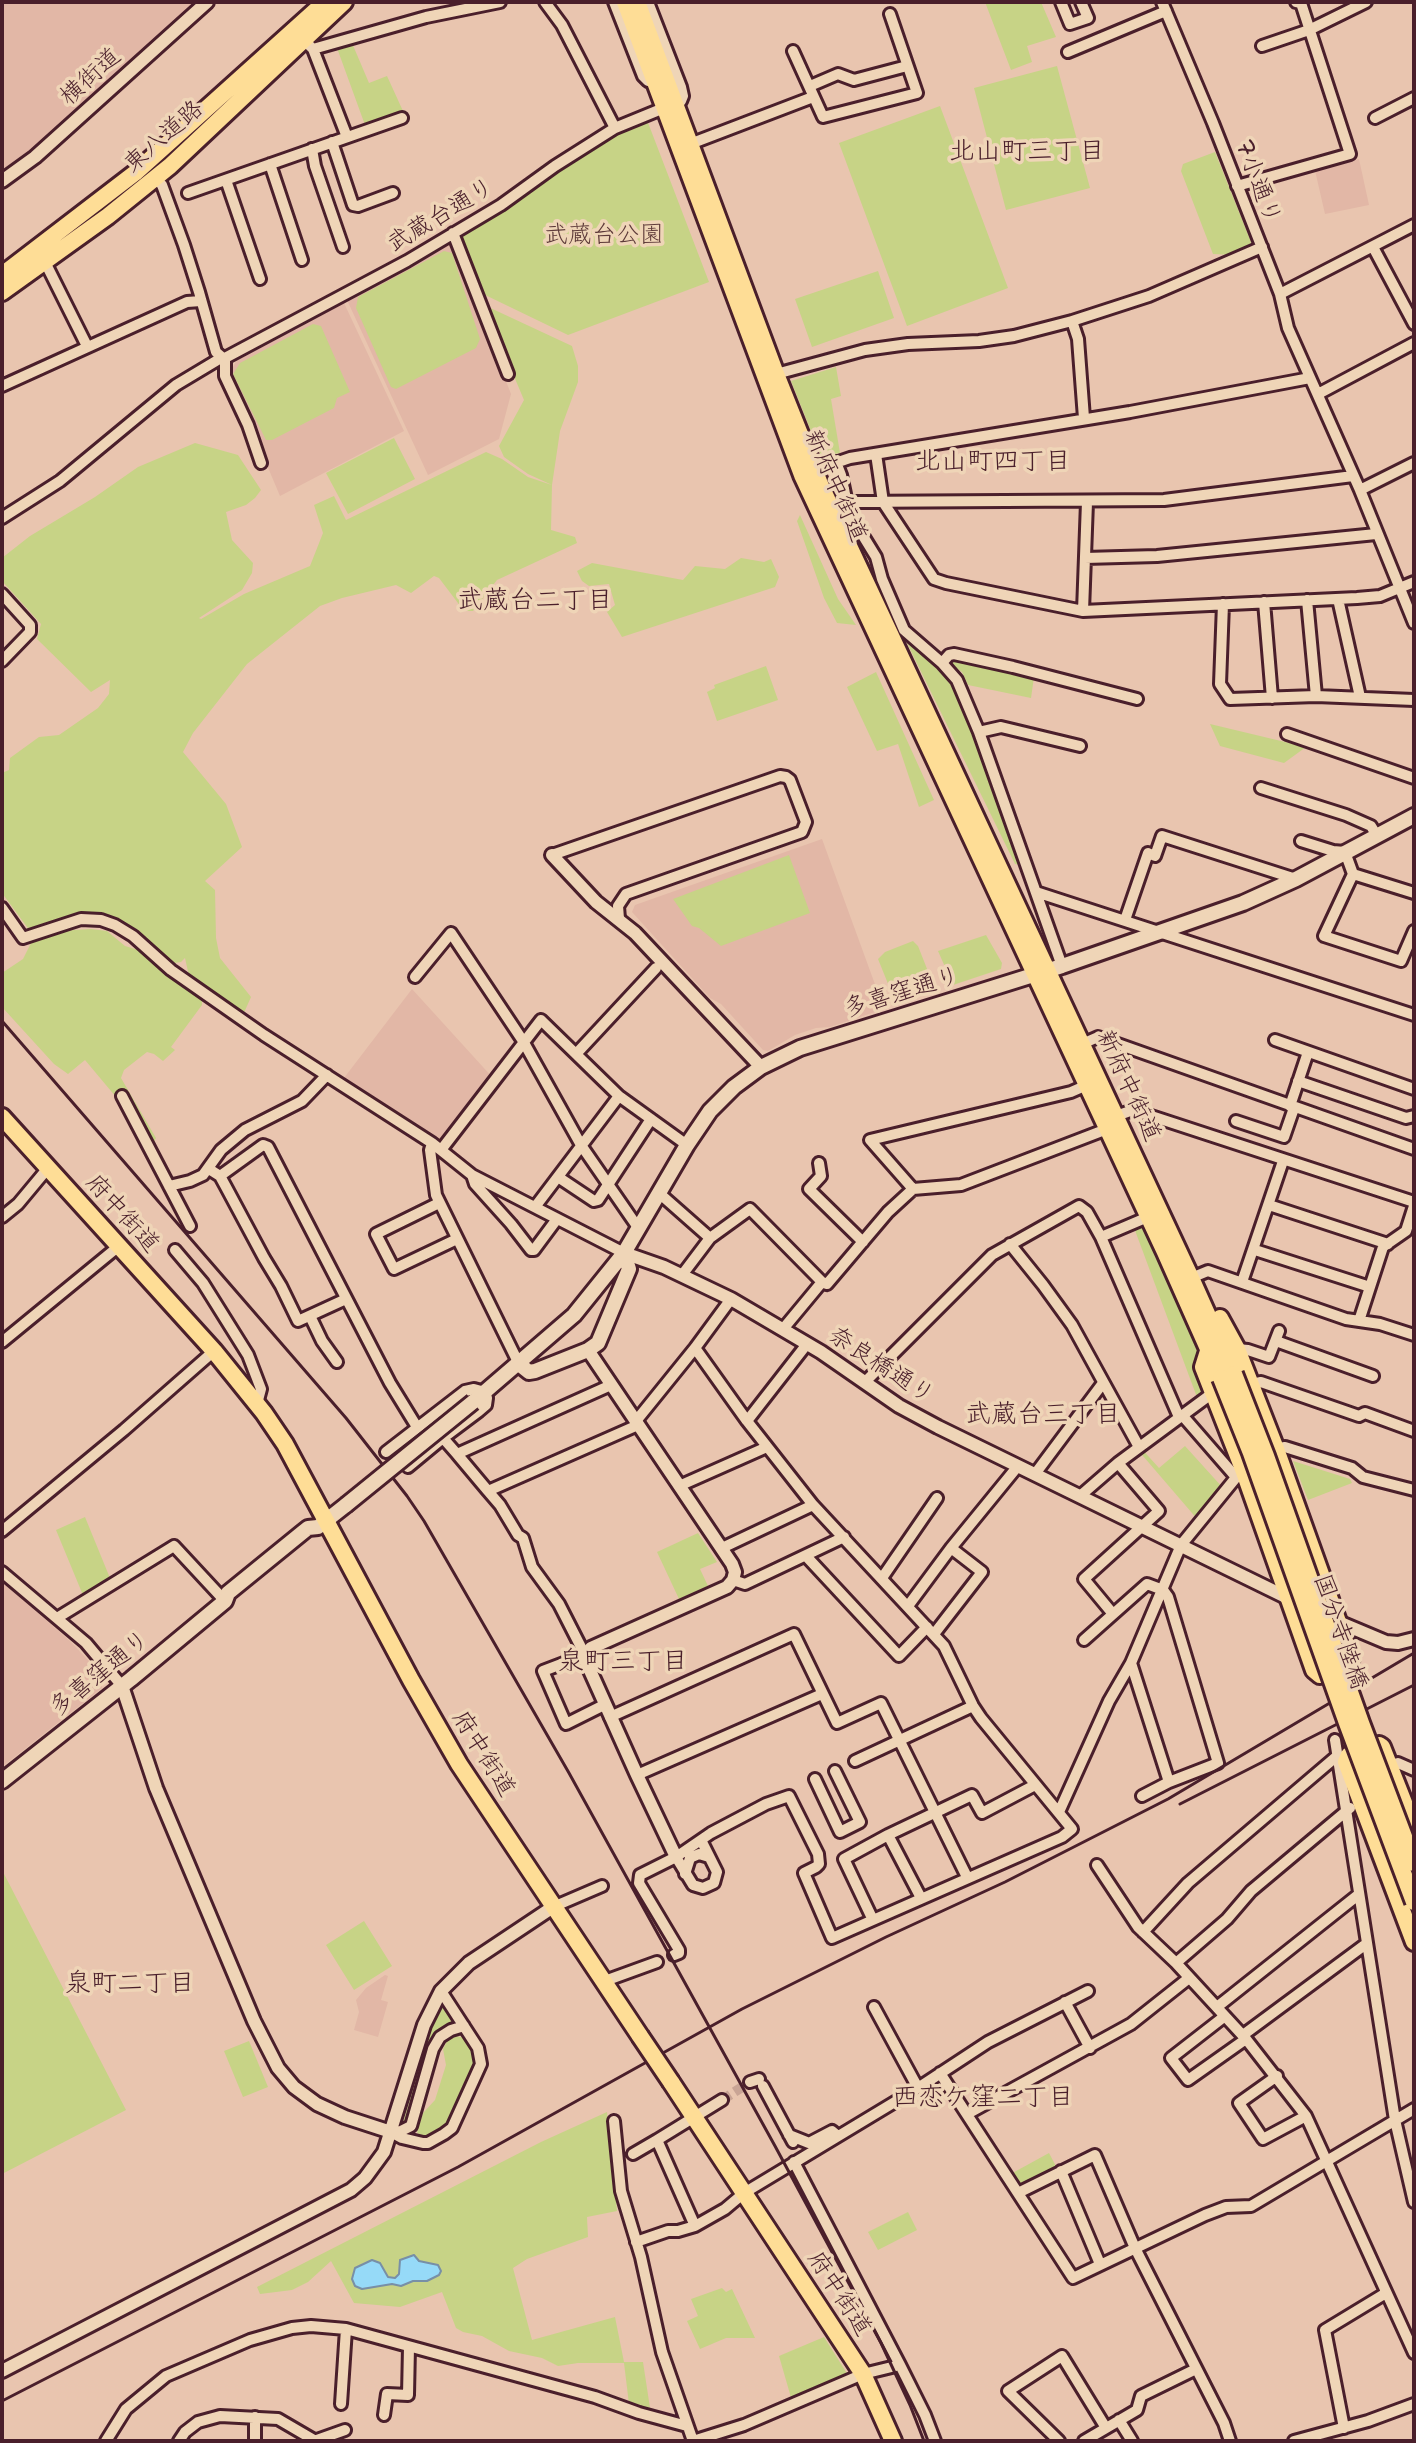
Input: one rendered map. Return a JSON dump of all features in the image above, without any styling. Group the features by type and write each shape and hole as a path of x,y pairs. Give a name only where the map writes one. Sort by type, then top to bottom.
{"main road":[{"name":"東八道路","path":"2,275 168,144 325,2"},
{"name":"東八道路","path":"2,292 155,178 238,102 308,44 344,2"},
{"name":"新府中街道","path":"625,2 653,80 690,144 776,374 808,472 1082,1044 1148,1217 1223,1381"},
{"name":"新府中街道","path":"637,2 669,106 808,472 976,821 990,864 1036,963 1048,970 1087,1085 1111,1122 1191,1278 1223,1381"},
{"path":"168,144 166,151 174,154 203,127 238,102"},
{"path":"60,232 100,208 131,184 139,186 137,193"},
{"name":"多喜窪通り","path":"2,1781 225,1601 228,1593 303,1532 322,1524 479,1397 574,1315 624,1253 710,1111 761,1067 800,1048 1048,970 1243,903 1410,821"},
{"name":"府中街道","path":"2,1117 214,1351 285,1444 322,1524 444,1739 863,2374 893,2441"},
{"path":"519,1364 529,1372 535,1371 598,1343 629,1269 624,1253"},
{"path":"1191,1278 1209,1300 1237,1349 1252,1384 1338,1622 1351,1662 1348,1665 1317,1674 1314,1670 1239,1472 1223,1381"},
{"name":"国分寺陸橋","path":"1223,1381 1266,1456 1414,1863"},
{"name":"国分寺陸橋","path":"1223,1381 1414,1902"},
{"path":"1414,1828 1384,1749 1379,1745 1349,1755 1347,1758 1362,1802 1414,1942"}],"street":[{"name":"横街道","path":"2,181 35,157 207,2"},
{"path":"347,137 308,44 500,2"},
{"path":"545,2 562,25 615,128"},
{"path":"614,2 643,76 648,81 653,80"},
{"path":"648,2 683,96 681,101 669,106"},
{"path":"1061,2 1070,24 1088,18 1081,2"},
{"path":"1237,186 1350,154 1301,3 1296,2"},
{"path":"1262,46 1309,30 1366,2"},
{"path":"1068,52 1164,6"},
{"name":"7小通り","path":"1164,6 1262,247 1280,294 1288,328 1360,490 1414,623"},
{"path":"793,51 823,117 917,93 890,14"},
{"path":"690,144 812,92 838,74 854,80 907,66"},
{"path":"1375,118 1414,98"},
{"name":"武蔵台通り","path":"2,518 60,481 176,385 407,261 501,205 615,128 669,106"},
{"path":"188,193 402,118"},
{"path":"332,142 353,205 393,193"},
{"path":"312,149 343,247"},
{"path":"270,164 302,260"},
{"path":"155,178 162,185 216,352 223,358 225,376 248,425 261,463"},
{"path":"226,180 260,279"},
{"path":"1280,294 1414,225"},
{"path":"453,233 508,374"},
{"path":"776,374 865,350 908,344 979,341 1014,336 1072,321 1149,296 1262,247"},
{"path":"1373,247 1414,324"},
{"path":"45,262 87,346"},
{"path":"2,386 187,302 201,301"},
{"path":"1072,321 1078,339 1084,418"},
{"path":"1318,394 1414,343"},
{"path":"808,472 836,462 876,454 1310,378"},
{"path":"876,454 883,502 934,579 993,594 1083,611 1380,596 1414,582"},
{"path":"836,462 851,518 876,557 904,630 957,680 979,732 1036,892 1048,970"},
{"path":"1360,490 1414,463"},
{"path":"846,502 1164,500 1353,476"},
{"path":"1083,611 1087,502"},
{"path":"1085,558 1157,556 1376,534"},
{"path":"2,594 30,625 30,632 2,661"},
{"path":"1338,599 1360,697"},
{"path":"1307,600 1316,696"},
{"path":"1264,602 1272,698"},
{"path":"1223,604 1220,684 1230,699 1316,696 1414,700"},
{"path":"942,663 954,654 1137,699"},
{"path":"979,732 1001,727 1080,746"},
{"path":"1287,734 1414,778"},
{"path":"598,904 802,832 806,822 790,780 780,776 552,855 598,904 619,919 761,1067"},
{"path":"1261,788 1346,815 1371,826 1377,836"},
{"path":"1125,920 1148,853 1155,856 1162,836 1296,879"},
{"path":"1301,841 1345,852 1353,874 1324,936 1401,961 1414,931"},
{"path":"567,871 566,862 573,847"},
{"path":"1353,874 1414,893"},
{"path":"1036,892 1414,1015"},
{"path":"619,919 618,906 626,894"},
{"path":"2,908 23,938 81,919 101,920 115,925 133,936 171,970 437,1147 472,1175 624,1253"},
{"path":"415,977 451,933 523,1041 581,1145 639,1229"},
{"path":"576,1054 656,968"},
{"path":"519,1364 439,1203 432,1165 437,1147 541,1020 619,1096 687,1145"},
{"path":"1082,1044 1098,1037 1414,1149"},
{"path":"1275,1040 1414,1089"},
{"path":"1236,1121 1284,1137 1308,1052"},
{"path":"169,1186 190,1181 209,1169 221,1150 245,1130 302,1101 327,1075"},
{"path":"1298,1081 1406,1118 1414,1116"},
{"path":"913,1189 870,1140 1071,1092 1087,1085"},
{"path":"122,1096 190,1226"},
{"path":"535,1207 619,1096"},
{"path":"682,1275 710,1238 750,1209 827,1284 888,1212 913,1189 961,1185 1133,1110 1414,1204 1406,1231 1383,1247 1359,1321"},
{"path":"558,1177 594,1201 598,1200 651,1119"},
{"path":"220,1176 263,1145 268,1147 390,1383 417,1427"},
{"path":"1242,1282 1283,1161"},
{"path":"819,1163 821,1176 809,1189 863,1242"},
{"path":"2,1217 18,1204 48,1168"},
{"path":"209,1169 220,1176 298,1321 346,1299"},
{"path":"472,1175 475,1184 531,1250 557,1219"},
{"path":"659,1193 710,1238"},
{"path":"439,1203 376,1234 394,1269 457,1239"},
{"path":"1269,1205 1388,1244"},
{"path":"865,1382 992,1255 1079,1206 1087,1212 1101,1237 1181,1416 1239,1472 1181,1545 1131,1663 1109,1701 1059,1812"},
{"path":"1101,1237 1148,1217"},
{"path":"1010,1244 1072,1325 1139,1447"},
{"path":"2,1342 119,1246"},
{"path":"175,1250 203,1283 248,1355 261,1389 257,1404"},
{"path":"1255,1250 1370,1287"},
{"name":"奈良橋通り","path":"624,1253 682,1275 731,1299 925,1420 1289,1599 1386,1642 1414,1639"},
{"path":"1191,1278 1208,1271 1359,1321 1414,1335"},
{"path":"783,1329 822,1282"},
{"path":"488,1491 637,1423 731,1299"},
{"path":"310,1316 337,1362"},
{"path":"1237,1349 1269,1357 1278,1336 1373,1376"},
{"path":"747,1421 807,1344"},
{"path":"674,1955 679,1950 638,1879 643,1872 676,1857 766,1804 789,1796 818,1854 819,1864 804,1873 832,1938 967,1877 985,1872 1072,1829 973,1706 944,1646 813,1505 695,1348"},
{"path":"588,1350 722,1548 735,1572 727,1587 591,1648 585,1655 543,1671 566,1724 607,1711 794,1634 837,1723 881,1703 967,1877"},
{"path":"2,1531 214,1351"},
{"path":"1080,1496 1223,1381"},
{"path":"1252,1384 1261,1382 1359,1416 1365,1413 1414,1431"},
{"path":"1035,1474 1103,1383"},
{"path":"457,1454 611,1385"},
{"path":"386,1452 458,1394 474,1389 479,1397 487,1398 486,1405 408,1467"},
{"path":"407,1436 423,1455"},
{"path":"443,1438 500,1505 523,1538 532,1567 559,1604 585,1655 585,1662 607,1711 676,1857 689,1882 703,1888 714,1883 717,1872 701,1840"},
{"path":"679,1486 767,1447"},
{"path":"1276,1449 1285,1447 1352,1468 1363,1477 1414,1490"},
{"path":"1113,1614 1084,1579 1159,1511 1118,1463"},
{"path":"908,1606 1018,1466"},
{"path":"882,1578 937,1498"},
{"path":"722,1548 813,1505"},
{"path":"733,1580 745,1584 844,1537"},
{"path":"57,1618 174,1546 225,1601"},
{"path":"806,1556 899,1656 930,1631 982,1572 951,1548"},
{"path":"2,1572 86,1643 122,1686 156,1788 254,2021 278,2068 305,2096 328,2111 418,2142 428,2143 452,2128 481,2064 478,2048 441,1991"},
{"path":"1084,1640 1147,1584 1163,1590 1168,1597 1218,1763 1142,1796"},
{"path":"1131,1663 1169,1782"},
{"path":"637,1775 822,1694"},
{"path":"855,1761 973,1706"},
{"path":"1335,1740 1395,2120 1414,2202"},
{"path":"1143,1932 1188,1883 1337,1756"},
{"path":"1390,1765 1398,1763 1414,1770"},
{"path":"815,1779 840,1832 860,1822 835,1771"},
{"path":"872,1918 844,1859 972,1795 982,1813 1035,1785"},
{"path":"1176,1963 1227,1919 1251,1891 1345,1810 1362,1802"},
{"path":"888,1835 921,1898"},
{"path":"685,1874 690,1858 699,1854 709,1857"},
{"path":"1097,1865 1143,1932 1244,2037 1306,2116 1414,2353"},
{"path":"2,2371 351,2190 370,2172 384,2152 424,2025 441,1991 469,1963 553,1907 602,1886"},
{"path":"1358,1895 1171,2058 1188,2080 1366,1944"},
{"path":"602,1982 657,1962"},
{"path":"967,2114 1131,2024 1189,1978"},
{"path":"636,2242 695,2226 988,2042 1088,1991"},
{"path":"1065,2002 1090,2048"},
{"path":"874,2007 918,2088"},
{"path":"418,2142 411,2126 436,2044 451,2030 464,2026"},
{"path":"940,2073 1073,2278 1226,2207 1251,2206 1414,2109"},
{"path":"1277,2076 1239,2103 1263,2139 1306,2116"},
{"path":"757,2082 791,2139 809,2143 832,2131 838,2136"},
{"path":"633,2154 722,2100"},
{"path":"614,2121 621,2191 662,2352 693,2441 744,2425 863,2374 900,2365"},
{"path":"391,2132 411,2126"},
{"path":"657,2140 695,2226"},
{"path":"1018,2193 1095,2155 1135,2248 1224,2423 1230,2441"},
{"path":"794,2162 900,2365 935,2441"},
{"path":"1061,2171 1100,2264"},
{"path":"1344,2428 1325,2330 1386,2293"},
{"path":"106,2441 126,2409 166,2376 250,2340 311,2326 346,2329 595,2397 687,2426"},
{"path":"341,2404 346,2329"},
{"path":"384,2415 387,2394 408,2395 409,2347"},
{"path":"1059,2441 1008,2391 1062,2356 1106,2428"},
{"path":"1084,2441 1137,2410 1141,2396 1196,2369"},
{"path":"1294,2441 1414,2404"},
{"path":"179,2441 198,2422 212,2417 278,2419 314,2441 345,2430"},
{"path":"255,2417 255,2441"},
{"path":"1119,2420 1132,2441"}],"shaded area":[{"path":"2,2 201,2 148,54 2,177"},
{"path":"1359,159 1369,205 1325,214 1314,166"},
{"path":"452,242 511,394 499,439 428,475 347,300"},
{"path":"344,303 404,431 280,496 229,375 236,361"},
{"path":"822,839 884,1009 795,1035 768,1051 763,1050 721,1004 710,998 632,912 635,905"},
{"path":"412,989 493,1078 443,1143 344,1078"},
{"path":"2,1582 70,1641 102,1675 102,1688 2,1767"},
{"path":"388,1976 381,2000 388,2002 378,2037 354,2030 359,2012 356,2000 366,1988"}],"green space":[{"path":"985,2 1041,2 1056,37 1027,46 1032,62 1011,70"},
{"path":"352,43 369,83 387,76 403,111 365,125 337,48"},
{"path":"1057,66 1090,188 1006,210 974,88"},
{"path":"940,106 1008,288 907,326 839,143"},
{"name":"武蔵台公園","path":"647,120 709,282 568,335 481,293 459,236 614,136"},
{"path":"1215,152 1251,242 1249,248 1233,255 1213,254 1181,171 1183,164"},
{"path":"444,251 452,253 480,339 476,348 396,389 391,387 356,308 358,297"},
{"path":"878,271 894,318 812,347 795,299"},
{"path":"484,305 572,346 578,366 578,382 560,431 552,485 528,474 504,457 499,446 524,400"},
{"path":"313,324 321,326 350,392 337,398 334,408 272,440 266,440 233,374 240,363"},
{"path":"836,367 841,396 831,399 840,453 821,456 791,381"},
{"path":"394,438 415,479 348,514 326,473"},
{"path":"195,443 238,455 261,490 246,505 226,512 232,540 253,563 252,573 242,590 201,619 244,594 310,566 323,533 314,505 334,496 346,520 486,452 528,477 552,485 551,530 575,537 577,543 497,580 473,611 464,611 439,578 434,576 411,593 396,585 320,606 247,664 193,733 183,752 226,804 242,847 205,881 215,890 216,938 220,958 251,997 243,1015 189,976 185,958 181,962 168,964 100,916 30,931 2,893 2,773 9,770 10,758 39,737 59,735 98,708 109,694 110,680 91,692 37,639 41,624 2,581 2,558 30,536 138,467"},
{"path":"800,515 838,599 856,625 837,623 824,598 797,521"},
{"path":"741,558 764,562 771,559 779,577 775,587 622,637 607,612 615,605 609,584 589,586 577,571 592,563 683,580 695,566 725,569"},
{"path":"906,641 952,680 1021,865 1015,864"},
{"path":"953,660 1034,677 1031,698 968,685 962,672 952,665"},
{"path":"766,666 778,700 717,721 707,692 715,688 714,685"},
{"path":"876,672 934,800 919,807 898,744 877,751 847,687"},
{"path":"1210,724 1306,747 1284,763 1220,746"},
{"path":"789,855 810,913 721,946 692,926 673,899"},
{"path":"59,931 107,931 125,946 142,951 202,996 202,1005 171,1047 175,1050 163,1061 147,1052 124,1070 121,1078 156,1138 152,1145 127,1102 116,1097 85,1060 68,1074 54,1064 2,1007 2,973 23,959 33,939"},
{"path":"986,935 1002,963 1001,969 953,985 938,951"},
{"path":"913,941 918,946 933,984 896,998 878,959 885,952"},
{"path":"1146,1220 1210,1367 1213,1388 1198,1400 1133,1225"},
{"path":"1185,1446 1223,1488 1198,1520 1137,1449 1140,1447 1159,1468"},
{"path":"1293,1461 1350,1479 1352,1483 1308,1500"},
{"path":"85,1517 112,1583 85,1600 56,1530"},
{"path":"698,1533 717,1562 700,1569 708,1586 679,1599 657,1552"},
{"path":"2,1870 126,2110 2,2174"},
{"path":"364,1921 392,1966 354,1990 326,1945"},
{"path":"441,2006 446,2008 456,2024 444,2028 432,2040 405,2125 402,2125 431,2029"},
{"path":"456,2036 465,2038 475,2053 475,2062 447,2124 427,2139 421,2138 417,2132 423,2113 435,2100 446,2065 443,2049 448,2039"},
{"path":"249,2041 268,2087 243,2097 224,2051"},
{"path":"607,2112 617,2211 587,2217 588,2237 527,2259 513,2268 532,2340 615,2317 624,2362 643,2362 650,2408 629,2404 624,2363 558,2366 542,2358 509,2351 482,2336 456,2328 442,2292 400,2307 354,2303 331,2261 308,2282 292,2290 260,2294 257,2287 541,2142"},
{"path":"1049,2153 1059,2172 1023,2190 1007,2176"},
{"path":"908,2212 917,2230 878,2250 868,2232"},
{"path":"722,2288 726,2292 732,2289 755,2338 726,2338 700,2349 687,2321 698,2316 691,2299"},
{"path":"824,2337 848,2375 792,2401 779,2356"}],"water":[{"path":"414,2255 419,2261 438,2265 439,2275 427,2281 413,2281 401,2286 392,2284 362,2289 355,2286 352,2279 355,2268 372,2260 380,2263 388,2277 395,2278 399,2274 400,2260"}],"tunnel":[{"path":"722,2100 750,2082"}],"railway":[{"path":"2,1021 346,1418 424,1521 569,1773 775,2146 881,2343 924,2441"},
{"path":"2,2401 458,2167 742,2009 1168,1799 1414,1653"},
{"path":"1180,1804 1414,1685"}],"district":[{"name":"北山町三丁目","path":"1027,152"},
{"name":"北山町四丁目","path":"993,462"},
{"name":"武蔵台二丁目","path":"535,601"},
{"name":"武蔵台三丁目","path":"1043,1415"},
{"name":"泉町三丁目","path":"623,1662"},
{"name":"泉町二丁目","path":"130,1984"},
{"name":"西恋ケ窪二丁目","path":"983,2098"}]}
